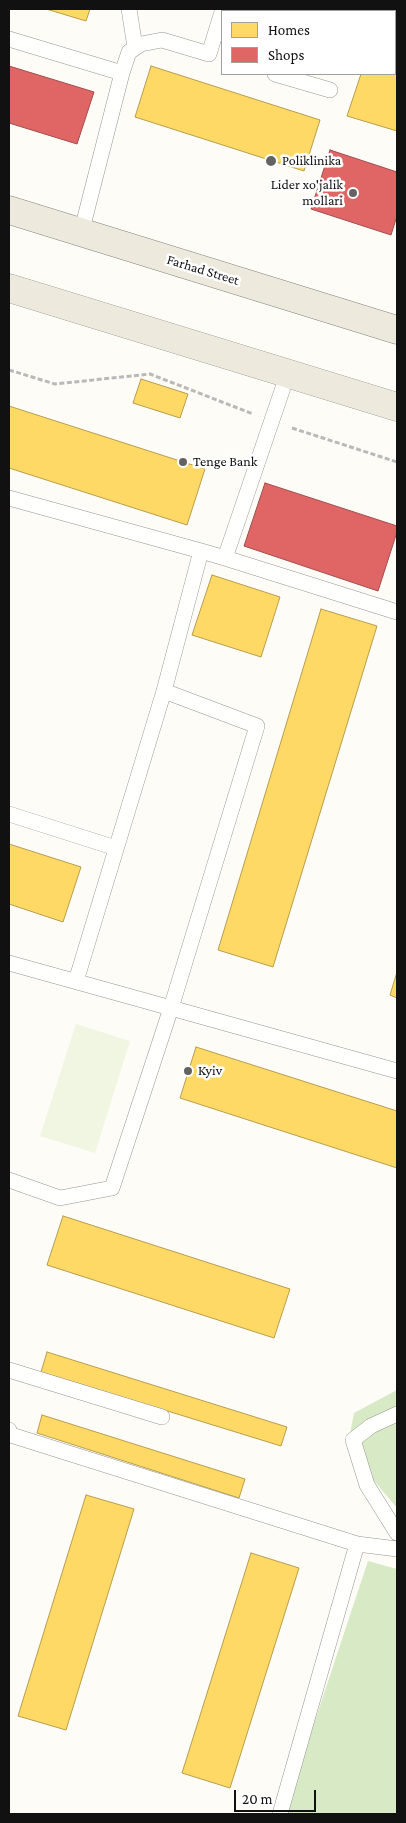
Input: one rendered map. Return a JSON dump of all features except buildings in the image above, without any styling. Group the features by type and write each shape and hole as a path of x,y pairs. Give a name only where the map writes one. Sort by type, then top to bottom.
{"main road":[{"name":"Farhad Street","path":"9,210 397,330"},
{"path":"9,288 397,407"}],"lane":[{"path":"129,9 135,47"},
{"path":"81,233 129,52 135,47 148,42 162,40 216,56 221,24"},
{"path":"9,39 122,73"},
{"path":"278,75 330,90"},
{"path":"225,558 288,373"},
{"path":"9,498 225,558 397,612"},
{"path":"76,981 164,691 201,551"},
{"path":"9,1180 60,1198 112,1188 171,1008 257,726 164,691"},
{"path":"9,814 116,848"},
{"path":"9,963 397,1071"},
{"path":"9,1370 162,1417"},
{"path":"397,1414 371,1426 353,1440 367,1485 393,1517 397,1533"},
{"path":"10,1436 357,1544 397,1550"},
{"path":"280,1814 357,1544"}],"path":[{"path":"9,370 56,384 150,374 272,422 397,462"}],"green space":[{"path":"76,1024 130,1041 95,1153 40,1136"},
{"path":"397,1390 397,1508 347,1449 354,1413"},
{"path":"368,1561 397,1569 397,1814 284,1814"}],"place":[{"name":"Poliklinika","path":"271,161"},
{"name":"Lider xo'jalik mollari","path":"353,193"},
{"name":"Tenge Bank","path":"183,462"},
{"name":"Kyiv","path":"188,1071"}]}
